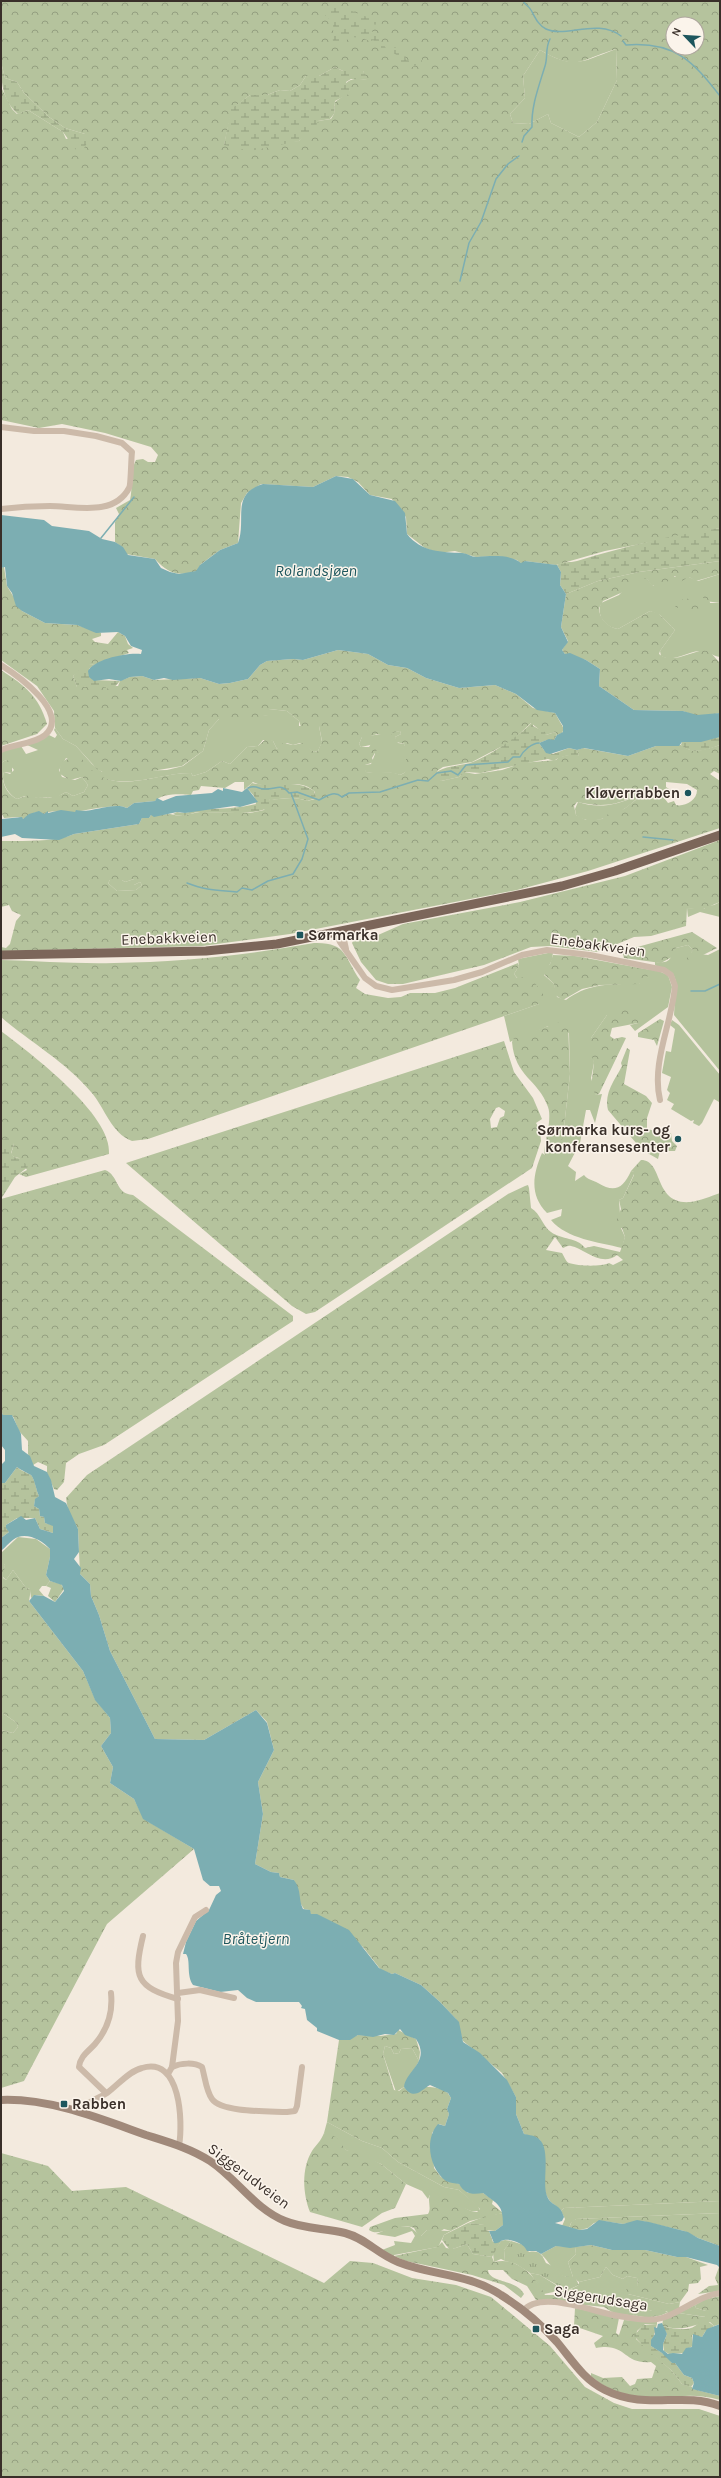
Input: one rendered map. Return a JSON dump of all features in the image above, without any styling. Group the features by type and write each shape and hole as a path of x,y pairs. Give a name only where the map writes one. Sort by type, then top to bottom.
{"main road":[{"name":"Enebakkveien","path":"1,955 231,950 339,932 568,884 720,835"},
{"name":"Siggerudveien","path":"1,2100 18,2101 81,2113 179,2146 211,2162 262,2207 282,2220 296,2225 348,2233 397,2262 469,2279 496,2292 523,2311 556,2341 585,2376 605,2390 622,2397 642,2402 700,2401 720,2406"}],"street":[{"path":"1,427 34,431 59,430 96,436 122,443 132,452 129,488 122,497 111,503 86,509 50,506 1,509"},
{"path":"1,665 20,678 39,696 48,709 52,720 49,730 42,736 1,750"},
{"name":"Enebakkveien","path":"339,932 346,949 367,980 392,990 409,989 461,979 522,955 547,950 590,955 664,970 671,975 674,986 658,1085 660,1100"},
{"path":"168,2074 172,2066 177,2039 178,1996 176,1973 178,1952 195,1917 206,1910"},
{"path":"143,1936 138,1974 141,1980 155,1992 178,1996 200,1990 234,1998"},
{"path":"106,2094 79,2067 81,2059 102,2034 108,2023 112,2012 111,1993"},
{"path":"172,2066 189,2064 202,2067 211,2098 220,2106 287,2112 295,2111 297,2106 302,2067"},
{"path":"81,2113 85,2105 106,2094 140,2068 154,2067 168,2074 174,2083 178,2101 179,2146"},
{"name":"Siggerudsaga","path":"523,2311 532,2303 553,2302 617,2316 661,2319 696,2300 720,2293"}],"green space":[{"path":"1,1 720,1 720,528 605,551 556,565 525,561 522,564 517,560 497,556 476,557 455,551 439,553 425,548 407,534 406,517 392,499 370,495 358,482 348,477 336,476 313,487 261,484 247,493 241,503 238,543 220,550 201,564 197,571 178,574 164,568 155,559 126,554 122,547 115,542 115,522 119,514 116,508 130,500 132,474 136,460 143,459 148,462 155,462 158,455 151,447 105,433 62,424 39,428 1,420 1,87 12,109 17,114 28,110 63,132 66,139 85,134 65,128 49,117 24,93 17,82 5,78 1,62","holes":["616,49 617,80 597,122 579,137 551,123 548,114 529,124 513,123 510,114 525,98 523,76 540,50 563,61 578,62","335,67 343,71 363,71 367,80 354,79 347,82 345,85 350,91 335,102 334,114 331,119 318,121 299,141 224,145 232,109 250,95 267,95 280,90 290,91 300,85 306,76 319,76"]},
{"path":"331,1 336,1 364,16 382,21 381,25 368,24 366,26 386,48 398,48 407,60 413,61 422,59 422,63 412,67 401,65 401,58 392,52 385,52 373,40 371,42 363,38 350,37 342,44 333,42 332,23 322,13 326,7 332,8"},
{"path":"616,49 617,80 597,122 579,137 551,123 548,114 529,124 513,123 510,114 525,98 523,76 540,50 562,60 578,62"},
{"path":"1,62 5,78 17,82 24,93 49,117 65,128 85,134 87,143 83,150 76,150 63,132 28,110 18,114 13,109 6,96 2,83"},
{"path":"335,67 343,71 363,71 368,80 351,79 346,82 351,93 335,101 334,114 330,119 318,121 315,129 299,141 250,151 224,145 231,109 250,95 267,95 280,90 290,91 300,85 306,76 319,76"},
{"path":"720,528 720,561 639,572 598,581 566,594 560,585 561,572 557,565 559,564 577,561 630,546"},
{"path":"720,561 720,574 696,581 689,577 680,582 675,576 669,581 652,586 647,579 635,579 623,592 603,601 599,608 600,615 604,622 618,629 650,611 658,613 675,630 660,651 659,654 664,657 675,658 703,650 710,652 720,663 719,713 710,715 693,715 683,711 634,710 599,686 600,669 586,660 565,654 562,650 568,641 561,627 566,594 598,581 639,572"},
{"path":"4,567 7,586 22,611 45,623 77,625 101,633 101,636 92,639 95,642 108,644 118,632 125,636 128,644 133,648 127,650 129,653 94,665 91,664 73,676 77,687 118,686 120,681 130,677 142,676 154,680 200,678 219,684 230,683 248,679 260,665 267,661 293,659 303,660 338,650 368,654 388,665 407,668 426,678 459,688 495,685 516,694 533,708 555,713 564,729 562,733 557,735 555,732 546,735 531,723 512,741 472,762 443,767 437,771 441,781 459,777 464,772 475,774 502,770 522,763 556,760 559,757 574,754 579,756 577,750 583,748 628,756 656,746 681,745 690,750 700,750 720,745 720,774 714,771 710,774 720,781 720,828 588,871 517,890 290,934 202,946 1,951 1,947 6,948 10,944 16,921 21,915 12,911 9,905 1,907 1,841 39,840 67,837 74,834 139,824 142,818 149,818 151,815 170,814 179,816 200,812 250,813 264,810 270,799 292,798 307,801 315,799 315,792 308,787 301,785 293,784 269,786 253,782 244,790 244,782 235,782 225,788 201,786 199,790 193,791 191,795 167,795 158,798 155,801 134,803 127,808 117,806 75,812 55,811 44,814 36,812 23,819 18,817 4,818 1,812 1,763 6,760 12,762 12,773 4,772 3,780 8,791 17,799 29,795 43,798 53,797 66,792 73,796 84,792 88,785 82,777 70,780 60,774 61,765 63,762 73,758 82,759 93,771 106,778 119,781 132,781 176,774 191,773 193,776 206,772 222,761 230,764 247,747 258,746 267,738 273,741 277,749 283,743 293,745 303,743 314,752 318,751 322,741 319,726 301,727 299,721 287,711 269,709 269,715 239,720 219,719 209,730 203,751 182,766 123,776 108,775 97,769 76,746 63,739 55,728 54,711 37,686 1,660 1,568","holes":["400,731 401,734 395,737 396,742 405,744 401,753 402,755 406,755 406,770 400,775 392,773 366,772 365,765 374,762 372,758 379,746 373,741 369,747 361,747 359,744 362,737 377,734 391,736 392,733","666,782 687,784 697,790 695,797 690,802 683,805 676,805 674,801 668,803 665,799 672,791 666,787","636,796 638,797 624,809 612,811 602,819 586,820 576,815 574,806 577,802 593,805 607,805 621,802","134,879 134,885 140,882 142,885 136,890 117,891 108,883 110,880 122,880 125,882"]},
{"path":"720,574 720,592 708,592 710,603 720,603 720,657 702,651 675,658 666,658 661,656 660,651 675,630 660,615 650,611 618,629 609,626 601,616 601,603 619,595 634,579 647,579 653,586 672,577 689,577 698,581"},
{"path":"706,592 720,592 720,603 705,601 702,595"},
{"path":"684,598 698,601 700,608 689,611 675,607 678,602 683,604 682,600"},
{"path":"91,664 94,665 89,669 93,680 120,681 112,690 103,687 77,687 73,676 84,666"},
{"path":"1,670 30,692 35,698 47,724 37,734 1,746"},
{"path":"269,709 287,711 299,721 299,726 319,726 322,742 318,751 314,752 300,743 293,745 287,743 277,749 273,741 263,740 258,746 247,747 230,764 222,761 206,772 193,776 191,773 180,774 138,781 117,781 103,778 66,758 59,770 62,777 75,780 82,777 88,785 84,792 73,796 66,792 57,797 38,798 25,796 17,799 8,791 4,784 4,772 10,774 14,770 6,760 1,763 1,752 21,746 26,754 38,750 25,744 49,735 55,738 57,735 54,730 55,728 63,739 76,746 92,764 102,772 167,770 183,766 203,751 209,730 219,719 268,715"},
{"path":"533,721 533,726 545,732 546,735 555,732 557,735 554,740 547,740 539,743 544,750 553,754 569,748 577,750 579,756 563,757 554,761 548,759 481,773 465,772 459,777 441,781 435,777 435,773 443,769 470,763 495,751"},
{"path":"400,731 401,734 395,737 398,743 405,744 402,755 406,755 407,770 400,775 392,773 366,772 364,768 365,765 371,764 375,754 375,744 361,747 359,744 362,737"},
{"path":"720,737 720,745 710,749 695,751 681,745 682,742"},
{"path":"252,783 268,785 300,785 314,791 316,798 307,801 292,798 270,799 268,808 253,812 197,812 184,816 173,814 177,812 185,813 201,809 230,808 256,804 254,796 247,788"},
{"path":"636,796 638,797 626,807 600,819 583,819 576,815 575,809 578,802 600,806 615,804"},
{"path":"720,840 720,902 701,910 687,908 686,926 651,936 634,937 598,952 550,946 531,947 484,965 403,984 388,984 376,980 361,962 352,943 354,939 369,939 403,924 520,902 625,876"},
{"path":"134,879 134,885 140,882 142,885 136,890 117,891 108,883 110,880 122,880 125,882"},
{"path":"720,902 720,917 700,912 688,917 687,908 704,909 707,906"},
{"path":"692,932 717,948 691,961 686,959 693,950 688,945 676,948 672,957 661,963 624,958 623,954 630,949"},
{"path":"314,943 333,945 343,952 360,980 356,988 365,994 388,998 401,997 410,993 435,993 455,988 518,963 519,966 514,974 517,978 527,978 534,982 546,998 539,1004 148,1139 132,1141 113,1126 96,1098 81,1081 1,1017 1,960 72,963 165,961 240,954"},
{"path":"688,945 693,950 691,953 708,955 720,949 720,1071 674,1015 676,981 674,976 655,965 655,962 668,961 676,948"},
{"path":"553,952 552,960 544,975 554,984 557,997 566,1000 574,994 592,987 639,984 651,968 668,975 672,987 668,1007 635,1031 630,1025 638,1023 607,1015 591,1038 594,1063 591,1078 596,1095 602,1094 595,1123 590,1110 586,1110 580,1143 568,1166 576,1172 575,1181 584,1175 589,1179 609,1188 618,1188 625,1182 631,1171 635,1172 623,1198 619,1200 621,1228 625,1237 622,1248 593,1242 565,1232 551,1220 561,1216 562,1209 547,1213 537,1199 535,1192 534,1184 536,1169 542,1153 545,1155 564,1127 570,1074 569,1033 548,1026 510,1042 504,1016 539,1004 514,974 519,966 518,959"},
{"path":"553,955 575,956 651,970 645,981 639,984 600,985 582,989 563,1000 555,995 554,984 542,972 550,964"},
{"path":"625,1009 634,1010 641,1018 638,1023 612,1028 610,1036 614,1039 622,1037 626,1038 599,1094 596,1095 591,1087 594,1063 589,1047 591,1038 607,1015"},
{"path":"660,1019 664,1021 657,1046 654,1040 638,1037 638,1033"},
{"path":"672,1020 679,1025 720,1075 720,1100 719,1102 714,1099 699,1126 693,1123 694,1120 691,1121 671,1109 674,1104 667,1100 670,1093 667,1090 671,1077 662,1073 666,1051 671,1052 675,1029 670,1025"},
{"path":"563,1021 568,1024 570,1074 564,1127 562,1140 552,1155 545,1155 544,1152 549,1120 548,1107 539,1090 517,1063 512,1042 514,1038"},
{"path":"1,1031 49,1069 84,1104 98,1121 107,1138 109,1154 26,1177 19,1174 27,1170 19,1158 14,1157 11,1154 14,1144 1,1140"},
{"path":"504,1041 514,1072 533,1098 542,1119 536,1123 540,1130 541,1141 532,1168 315,1312 306,1314 292,1306 126,1163","holes":["499,1107 505,1111 504,1116 500,1118 497,1127 491,1128 490,1119 496,1108"]},
{"path":"627,1048 630,1050 624,1084 646,1096 652,1103 647,1118 647,1128 661,1135 671,1133 672,1141 677,1146 675,1151 664,1151 661,1147 658,1159 642,1150 608,1110 607,1104 609,1092 613,1081 622,1066 621,1063"},
{"path":"7,1138 11,1139 14,1144 11,1153 14,1157 22,1159 28,1167 15,1177 1,1199 1,1140"},
{"path":"641,1160 648,1162 653,1167 664,1190 670,1197 678,1201 690,1202 702,1200 720,1193 720,2201 564,2208 561,2211 549,2200 545,2192 545,2163 543,2147 540,2140 524,2134 516,2114 516,2097 502,2073 463,2041 456,2019 421,1985 395,1973 392,1974 381,1970 363,1947 319,1916 311,1914 309,1910 304,1909 299,1901 294,1880 280,1877 279,1873 271,1872 255,1864 263,1814 258,1782 274,1750 267,1722 256,1710 204,1740 155,1739 110,1651 99,1615 91,1596 90,1584 80,1574 78,1529 68,1510 66,1498 87,1475 508,1194 525,1186 528,1185 529,1188 531,1208 548,1230 555,1235 574,1240 582,1244 585,1248 594,1246 620,1252 625,1237 622,1228 616,1228 617,1218 621,1209 619,1200 623,1198 634,1175 634,1172 631,1171","holes":["555,1237 563,1248 568,1246 576,1247 593,1256 605,1259 617,1255 623,1260 613,1265 609,1263 595,1266 578,1265 568,1262 562,1253 546,1250"]},
{"path":"105,1170 113,1176 123,1191 127,1194 133,1195 293,1316 293,1321 104,1445 79,1454 66,1463 64,1482 57,1490 54,1489 47,1473 47,1466 38,1462 33,1465 28,1454 28,1441 19,1431 13,1416 3,1415 1,1411 1,1199"},
{"path":"17,1467 31,1475 39,1496 35,1500 34,1506 39,1509 40,1516 44,1517 45,1523 53,1525 53,1533 40,1529 35,1518 17,1518 6,1525 9,1532 1,1538 1,1483 5,1483"},
{"path":"18,1537 36,1539 50,1549 50,1557 46,1575 50,1581 46,1586 42,1586 39,1590 44,1596 36,1595 31,1598 30,1589 26,1588 13,1570 6,1580 2,1576 5,1565 1,1561 1,1553"},
{"path":"2,1560 5,1565 3,1578 6,1580 13,1570 26,1588 31,1589 29,1601 83,1671 95,1699 110,1718 111,1733 101,1746 113,1767 110,1783 134,1799 144,1819 194,1849 107,1924 24,2081 1,2088 1,1730 13,1733 18,1727 17,1723 1,1712"},
{"path":"50,1581 61,1584 64,1589 55,1602 48,1596 51,1588 46,1586"},
{"path":"1,1712 17,1723 18,1727 13,1733 1,1730"},
{"path":"398,2030 416,2039 420,2052 419,2061 412,2048 401,2049 399,2053 394,2054 391,2048 385,2046 383,2054 394,2090 399,2091 404,2087 406,2089 431,2087 443,2090 448,2093 451,2098 447,2109 449,2114 445,2126 439,2124 432,2133 434,2168 441,2177 459,2184 468,2193 483,2193 493,2200 492,2204 503,2213 470,2221 451,2231 444,2229 438,2233 427,2230 419,2237 414,2228 408,2227 378,2232 369,2230 370,2227 395,2218 428,2214 430,2209 429,2197 435,2193 471,2211 477,2212 480,2209 459,2190 444,2187 398,2162 382,2148 362,2141 327,2122 339,2040 347,2040 358,2035 380,2036 396,2034"},
{"path":"385,2046 391,2048 394,2054 399,2053 401,2049 412,2048 419,2061 404,2087 396,2092 383,2054"},
{"path":"327,2122 362,2141 382,2148 398,2162 444,2187 459,2190 478,2206 480,2211 471,2211 430,2195 428,2199 422,2191 406,2184 381,2164 346,2150 324,2133"},
{"path":"324,2133 336,2137 346,2150 360,2153 381,2164 406,2184 395,2208 382,2213 362,2227 310,2212 304,2182 306,2166 308,2158"},
{"path":"1,2153 48,2166 72,2191 126,2187 324,2283 350,2261 373,2263 412,2278 456,2285 491,2297 550,2346 585,2387 614,2403 632,2409 699,2409 720,2416 720,2477 1,2477"},
{"path":"720,2201 720,2213 576,2219 571,2223 569,2228 562,2226 565,2219 561,2211 564,2208"},
{"path":"503,2213 503,2225 495,2231 486,2230 484,2225 468,2223 486,2216"},
{"path":"720,2213 720,2246 684,2231 642,2221 623,2224 603,2221 594,2223 588,2228 580,2230 569,2228 572,2221 576,2219"},
{"path":"468,2223 486,2225 486,2230 489,2231 493,2242 501,2241 492,2257 473,2254 467,2244 450,2250 442,2240 444,2235"},
{"path":"395,2226 410,2227 421,2236 427,2230 451,2231 444,2235 438,2247 394,2255 394,2257 382,2250 395,2245 394,2241 411,2243 415,2236 412,2231 395,2237 376,2234"},
{"path":"501,2241 511,2241 504,2250 505,2261 501,2259 494,2262 493,2253"},
{"path":"511,2241 524,2245 529,2252 538,2252 546,2263 554,2267 561,2274 564,2276 575,2277 579,2285 557,2295 557,2285 540,2275 530,2273 516,2264 505,2261 504,2250"},
{"path":"442,2242 446,2248 453,2249 467,2244 473,2254 492,2257 494,2262 510,2262 518,2265 531,2275 545,2295 562,2295 620,2303 621,2306 612,2312 604,2307 536,2300 527,2286 512,2279 503,2270 488,2270 493,2277 520,2289 524,2294 521,2298 504,2285 472,2275 406,2261 394,2256 437,2247"},
{"path":"591,2245 612,2250 645,2250 677,2257 686,2257 708,2265 700,2267 701,2279 698,2283 689,2284 688,2291 680,2302 669,2304 628,2294 626,2288 638,2285 637,2278 627,2276 623,2279 613,2275 606,2267 600,2277 579,2282 573,2277 568,2262 576,2254 575,2247"},
{"path":"556,2246 575,2247 576,2254 568,2262 573,2277 562,2276 554,2270 541,2254"},
{"path":"606,2267 613,2275 623,2279 627,2276 637,2278 638,2285 628,2294 669,2304 680,2302 679,2308 668,2314 667,2311 652,2311 641,2307 629,2312 637,2316 611,2313 620,2303 559,2295 579,2285 579,2282 600,2277"},
{"path":"719,2267 720,2291 698,2294 709,2286 718,2285 715,2278"},
{"path":"530,2273 540,2275 556,2285 558,2291 544,2294"},
{"path":"720,2296 720,2324 714,2326 710,2322 682,2328 662,2326 663,2320 679,2313 705,2317 706,2311 696,2308 695,2305 706,2299"},
{"path":"636,2305 652,2311 659,2309 668,2312 659,2316 641,2317 631,2313 628,2310"},
{"path":"695,2305 696,2308 706,2311 706,2317 679,2313"},
{"path":"575,2308 619,2318 616,2333 619,2335 624,2320 657,2322 657,2324 645,2324 637,2331 636,2339 671,2370 682,2384 692,2387 693,2389 720,2396 720,2400 699,2396 641,2398 621,2394 601,2384 591,2376 591,2373 603,2378 622,2377 630,2386 635,2384 637,2379 652,2378 656,2366 651,2362 635,2360 614,2348 596,2348 594,2343 603,2336 574,2326"},
{"path":"706,2320 714,2326 705,2332 702,2337 692,2335 693,2346 685,2350 685,2353 669,2354 664,2351 663,2344 667,2334 662,2326 688,2329"},
{"path":"657,2324 651,2346 667,2356 672,2363 675,2363 684,2375 692,2378 694,2383 691,2387 682,2384 671,2370 647,2350 634,2336 643,2325"}],"water":[{"name":"Rolandsjøen","path":"336,476 353,479 370,495 395,501 405,513 407,534 425,548 464,553 475,557 506,557 517,560 521,563 525,561 557,565 561,572 560,585 566,594 561,627 568,642 562,650 565,654 570,653 586,660 600,669 599,686 634,710 683,711 697,715 720,713 720,737 701,742 682,742 679,746 656,746 628,756 584,748 577,750 569,748 550,754 546,753 539,743 549,739 554,740 557,735 563,732 563,726 555,713 537,710 516,694 495,685 459,688 426,678 407,668 388,665 368,654 338,650 303,660 293,659 267,661 260,665 248,679 230,683 219,684 200,678 173,680 164,678 154,680 142,676 130,677 121,681 109,679 94,681 89,677 88,671 97,663 120,655 141,654 142,650 131,646 125,636 118,632 96,633 77,625 45,623 22,611 16,606 12,593 7,586 5,567 1,568 1,515 44,520 52,526 89,531 102,539 115,542 123,547 128,555 155,559 161,568 170,572 179,574 196,571 200,565 220,550 238,543 243,501 246,494 253,488 263,484 313,487"},
{"path":"223,788 242,792 247,788 258,802 240,807 234,806 185,813 177,812 154,817 151,815 149,818 142,818 139,824 74,834 59,840 22,838 15,834 1,837 1,817 2,819 22,817 23,819 29,814 39,811 44,814 48,811 48,813 61,810 75,812 76,810 81,811 115,806 127,808 134,803 155,801 157,798 163,801 176,796 212,793 218,789 223,791"},
{"name":"Bråtetjern","path":"1,1411 3,1415 12,1415 21,1434 22,1450 30,1456 34,1466 47,1472 51,1480 55,1497 66,1503 78,1529 79,1552 74,1559 81,1568 80,1574 90,1584 91,1596 99,1615 110,1651 155,1739 204,1740 256,1710 267,1723 274,1750 258,1782 263,1814 255,1864 271,1872 279,1873 280,1877 294,1880 299,1891 303,1909 310,1910 311,1914 317,1914 349,1930 379,1968 392,1974 395,1973 421,1985 459,2022 463,2042 480,2053 507,2080 516,2097 516,2114 524,2134 534,2136 541,2141 544,2148 546,2164 545,2182 547,2196 550,2201 561,2210 564,2217 562,2221 555,2223 580,2230 587,2229 599,2220 623,2224 637,2220 688,2232 698,2238 720,2246 720,2268 717,2265 686,2257 677,2257 645,2250 612,2250 591,2245 570,2248 556,2246 541,2254 536,2251 527,2251 521,2244 511,2240 504,2240 494,2243 489,2231 495,2231 503,2225 502,2213 499,2206 483,2193 469,2193 466,2192 459,2184 446,2181 436,2170 433,2163 430,2147 433,2131 438,2124 445,2126 449,2114 447,2109 451,2098 448,2093 430,2085 414,2094 404,2087 421,2054 420,2047 416,2039 405,2035 400,2029 394,2035 385,2034 373,2037 358,2035 350,2040 339,2040 317,2031 317,2028 307,2020 305,2009 301,2008 302,2006 299,2002 256,2002 247,1998 238,1990 220,1992 193,1985 190,1977 188,1960 186,1954 183,1954 186,1942 196,1921 209,1910 216,1895 221,1891 219,1886 210,1886 203,1880 194,1849 143,1819 134,1799 110,1783 113,1767 101,1746 111,1733 110,1718 95,1700 83,1671 29,1601 34,1595 44,1596 55,1602 64,1591 62,1585 50,1581 46,1575 50,1557 50,1549 36,1538 22,1536 14,1539 1,1551 1,1538 9,1532 6,1525 21,1516 26,1520 35,1518 40,1529 53,1533 53,1526 45,1523 44,1517 40,1516 39,1509 34,1506 35,1499 39,1496 31,1475 17,1467 5,1483 1,1483 1,1465 5,1461 5,1450 1,1445"},
{"path":"662,2323 667,2334 663,2344 663,2350 668,2354 682,2354 686,2348 692,2347 693,2334 702,2337 707,2329 720,2324 720,2396 692,2389 694,2383 692,2378 684,2375 675,2363 672,2363 662,2353 651,2346 651,2340 655,2334 654,2327 657,2328 658,2324"}],"waterway":[{"path":"523,1 539,23 546,29 562,31 592,28 612,31 621,36"},
{"path":"522,142 524,136 532,127 534,104 546,63 550,39"},
{"path":"623,41 626,45 657,46 670,50 681,56 701,73 720,96"},
{"path":"460,281 469,243 481,222 496,179 508,164 519,156"},
{"path":"101,538 134,497"},
{"path":"248,788 253,787 270,789 281,787 289,793 297,792 319,800 333,794 342,797 349,793 380,792 418,780 428,781 437,773 451,771 458,775 466,765 508,762 513,757 520,757 528,748 539,743"},
{"path":"187,883 207,889 237,892 242,888 252,890 268,881 293,874 302,859 308,839 291,793"},
{"path":"643,837 673,840"},
{"path":"691,991 705,991 720,984"}],"place":[{"name":"Kløverrabben","path":"688,793"},
{"name":"Sørmarka","path":"300,935"},
{"name":"Sørmarka kurs- og konferansesenter","path":"678,1139"},
{"name":"Rabben","path":"64,2104"},
{"name":"Saga","path":"536,2329"}]}
